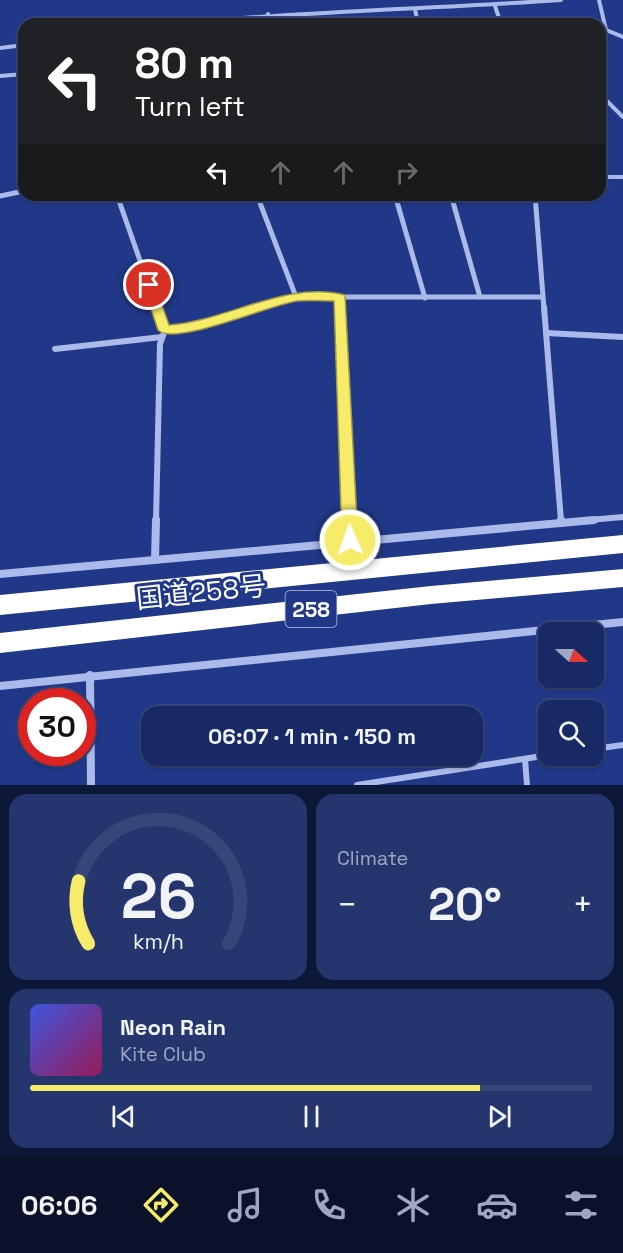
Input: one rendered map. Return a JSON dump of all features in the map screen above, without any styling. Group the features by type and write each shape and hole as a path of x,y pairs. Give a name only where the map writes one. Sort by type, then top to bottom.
{"highway":[{"name":"国道258号","path":"0,605 623,544"},
{"name":"国道258号","path":"0,643 419,597 623,578"}],"street":[{"path":"448,8 449,0"},
{"path":"229,18 268,14 495,6 561,0"},
{"path":"599,0 603,18"},
{"path":"495,6 499,18"},
{"path":"415,9 417,18"},
{"path":"267,18 268,14"},
{"path":"606,30 623,37"},
{"path":"0,48 18,46"},
{"path":"0,76 18,74"},
{"path":"606,100 623,117"},
{"path":"0,196 18,192"},
{"path":"119,201 163,333 160,344 155,560"},
{"path":"259,201 296,297"},
{"path":"397,201 425,298"},
{"path":"453,201 480,297"},
{"path":"535,201 561,523"},
{"path":"55,349 189,328 296,297 542,297"},
{"path":"340,298 350,540"},
{"path":"546,333 623,337"},
{"path":"0,574 350,540 623,517"},
{"path":"0,686 623,622"},
{"path":"90,675 91,785"}],"lane":[{"path":"606,177 623,177"},
{"path":"604,748 623,745"},
{"path":"357,785 538,757"},
{"path":"525,759 527,785"}],"route":[{"path":"149,285 165,330 189,328 296,297 340,298 350,540"}]}
